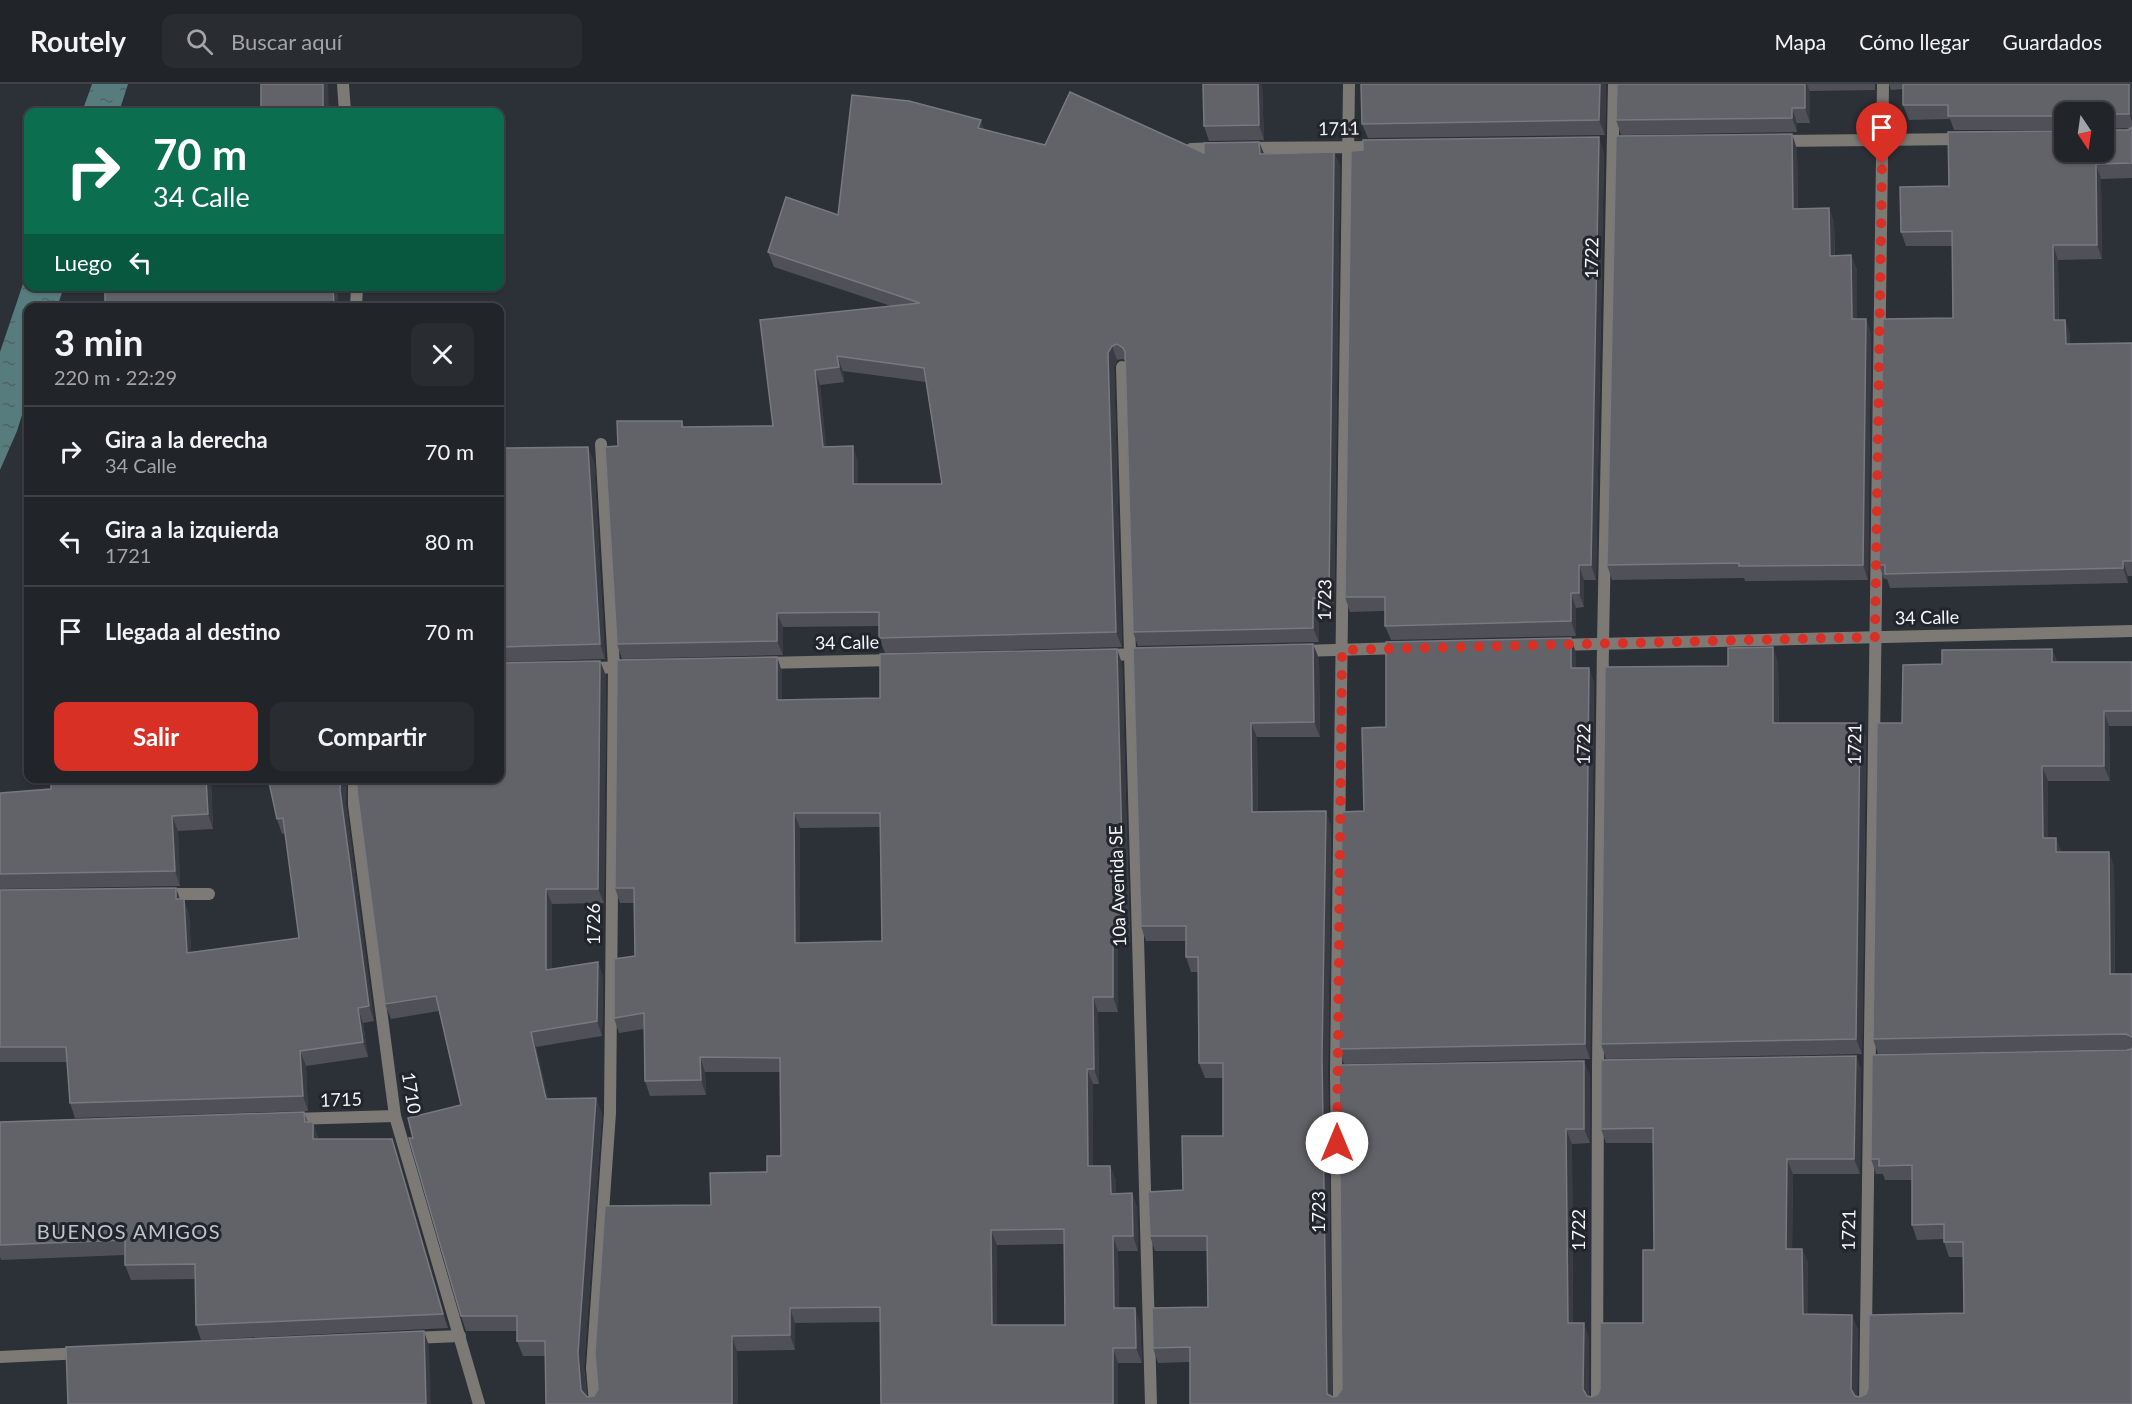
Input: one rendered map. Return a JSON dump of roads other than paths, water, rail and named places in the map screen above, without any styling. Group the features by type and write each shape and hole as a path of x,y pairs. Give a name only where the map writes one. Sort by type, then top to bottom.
{"street":[{"path":"343,84 345,108"},
{"name":"1723","path":"1339,1404 1342,650 1349,84"},
{"name":"1722","path":"1597,1404 1603,644 1614,84"},
{"name":"1721","path":"1865,1404 1883,84"},
{"path":"1765,141 1973,139"},
{"name":"1711","path":"1191,149 1394,147"},
{"name":"10a Avenida SE","path":"1122,367 1151,1404"},
{"name":"1726","path":"595,1404 592,1368 610,1113 614,667 601,444"},
{"name":"34 Calle","path":"1544,645 2132,631"},
{"path":"1283,651 1414,648"},
{"path":"1094,656 1164,654"},
{"name":"34 Calle","path":"755,664 907,660"},
{"path":"579,668 649,666"},
{"name":"1710","path":"354,783 354,805 395,1116 479,1404"},
{"path":"151,895 209,894"},
{"name":"1715","path":"275,1120 395,1116"},
{"path":"401,1339 460,1336"},
{"path":"0,1357 94,1353"}],"water":[{"path":"92,84 128,84 120,108 83,108"},
{"path":"24,281 24,291 63,291 58,303 24,303 24,409 0,470 0,352"}],"district":[{"name":"BUENOS AMIGOS","path":"129,1232"}]}
